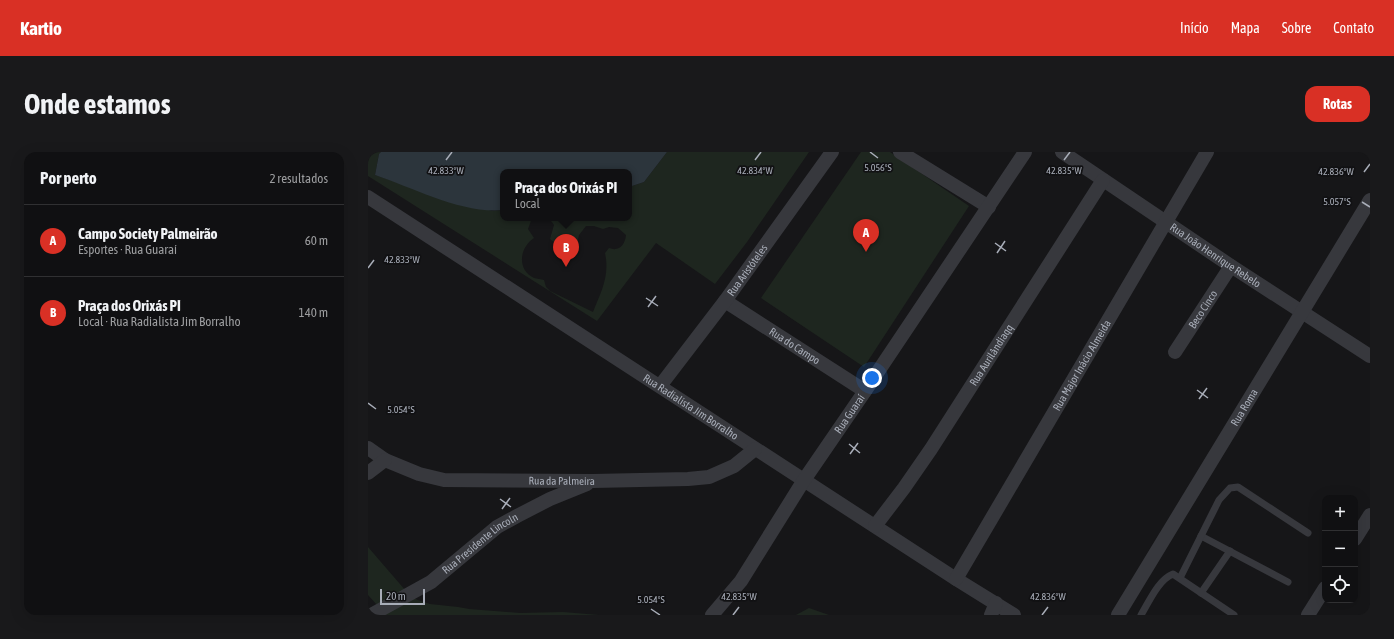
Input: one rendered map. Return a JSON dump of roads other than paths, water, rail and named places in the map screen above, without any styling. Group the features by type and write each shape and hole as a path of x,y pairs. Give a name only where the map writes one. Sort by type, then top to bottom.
{"street":[{"name":"Rua Aristóteles","path":"660,386 725,301 832,152"},
{"path":"900,152 989,207"},
{"name":"Rua Guaraí","path":"712,615 741,581 804,480 1025,152"},
{"name":"Rua João Henrique Rebelo","path":"1062,152 1231,266 1370,356"},
{"name":"Rua Major Inácio Almeida","path":"956,579 1207,152"},
{"name":"Rua Aurilândiaqq","path":"875,526 904,488 930,449 1103,180"},
{"name":"Rua Radialista Jim Borralho","path":"368,197 956,579 993,609 1014,615"},
{"name":"Rua Roma","path":"1118,615 1370,200"},
{"name":"Beco Cinco","path":"1175,352 1231,266"},
{"name":"Rua do Campo","path":"725,301 865,391"},
{"name":"Rua da Palmeira","path":"368,448 385,460 419,474 444,480 593,481 688,479 709,477 734,466 755,449"},
{"path":"368,473 385,460"},
{"name":"Rua Presidente Lincoln","path":"373,614 431,582 497,528 517,516 593,481"},
{"path":"1358,534 1370,515"},
{"path":"1308,615 1322,593"}],"lane":[{"path":"1180,578 1219,500 1230,488 1238,487 1308,533"},
{"path":"1201,536 1288,582"},
{"path":"1201,593 1230,551"},
{"path":"1141,615 1160,586 1168,576 1173,574 1234,615"}],"place":[{"name":"Campo Society Palmeirão","path":"866,252"},
{"name":"Praça dos Orixás PI","path":"566,267"}]}
